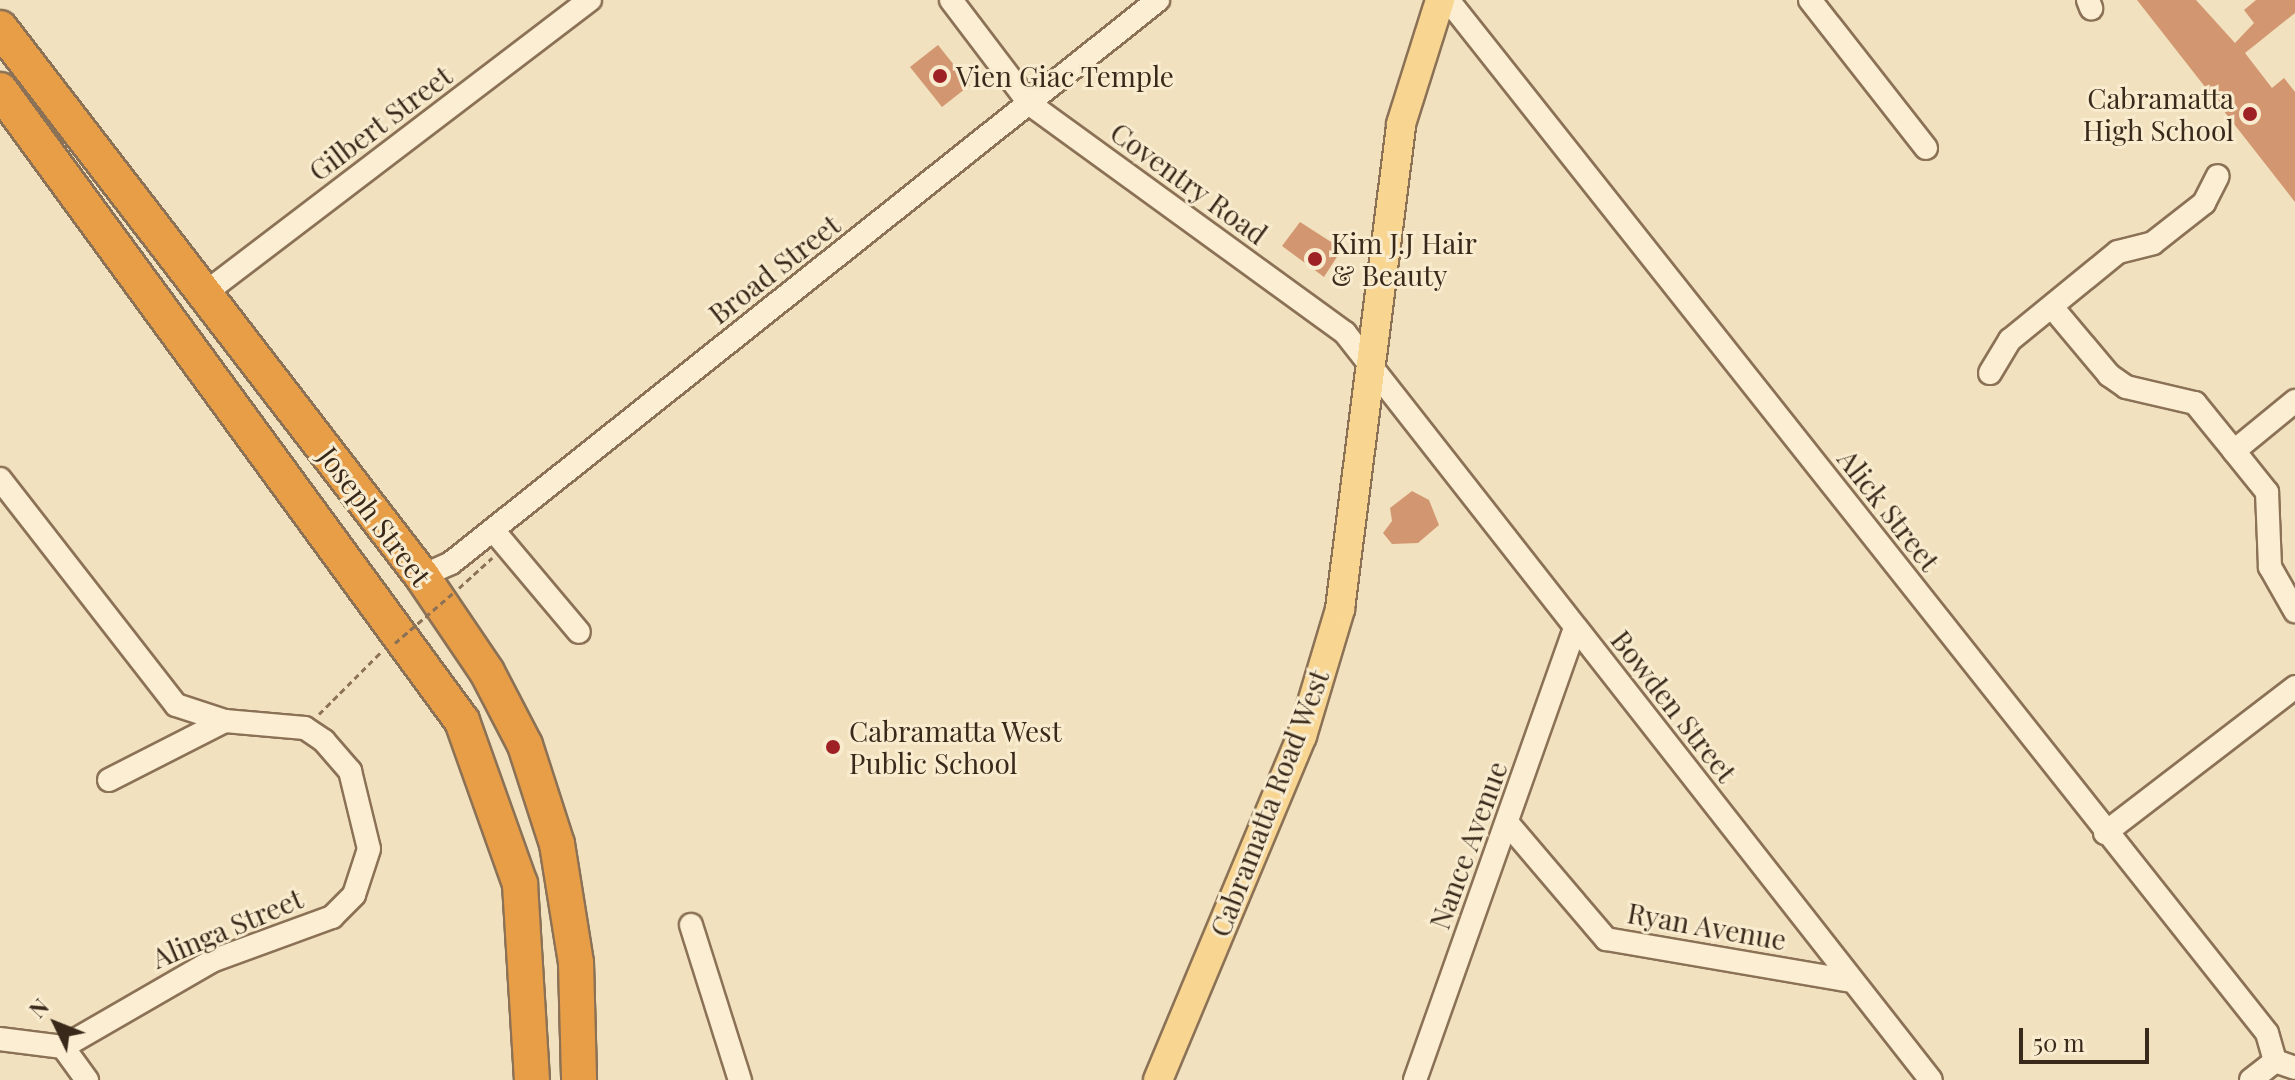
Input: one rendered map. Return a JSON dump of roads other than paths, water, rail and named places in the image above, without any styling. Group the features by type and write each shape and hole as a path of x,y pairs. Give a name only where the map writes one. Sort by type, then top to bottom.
{"highway":[{"name":"Joseph Street","path":"0,28 422,576 480,660 525,745 557,844 576,963 579,1080"},
{"name":"Joseph Street","path":"0,90 462,721 520,884 532,1080"}],"main road":[{"name":"Cabramatta Road West","path":"1158,1080 1320,678 1352,547 1370,369 1401,124 1440,0"}],"street":[{"name":"Gilbert Street","path":"205,293 590,0"},
{"name":"Coventry Road","path":"951,0 1030,104 1345,333 1370,369"},
{"name":"Broad Street","path":"422,576 490,532 1158,0"},
{"name":"Alick Street","path":"1448,0 2105,833 2267,1033 2285,1064"},
{"path":"1810,0 1926,148"},
{"path":"1990,373 2010,340 2118,252 2153,243 2204,203 2218,176"},
{"path":"2052,307 2109,375 2126,387 2195,403 2267,492 2270,567 2295,611"},
{"name":"Bowden Street","path":"1370,369 1931,1080"},
{"path":"2234,451 2295,401"},
{"path":"0,479 176,705 225,721"},
{"path":"490,532 579,632"},
{"name":"Nance Avenue","path":"1415,1080 1509,825 1575,629"},
{"path":"2105,833 2295,687"},
{"path":"109,780 225,721"},
{"name":"Alinga Street","path":"63,1047 212,961 332,917 354,895 369,849 366,816 350,771 305,728 225,721"},
{"name":"Ryan Avenue","path":"1509,825 1606,939 1851,981"},
{"path":"691,925 740,1080"},
{"path":"0,1039 63,1047 87,1080"},
{"path":"2251,1080 2285,1064"}],"place":[{"name":"Vien Giac Temple","path":"940,76"},
{"name":"Cabramatta High School","path":"2250,114"},
{"name":"Kim J.J Hair & Beauty","path":"1315,259"},
{"name":"Cabramatta West Public School","path":"833,747"}]}
